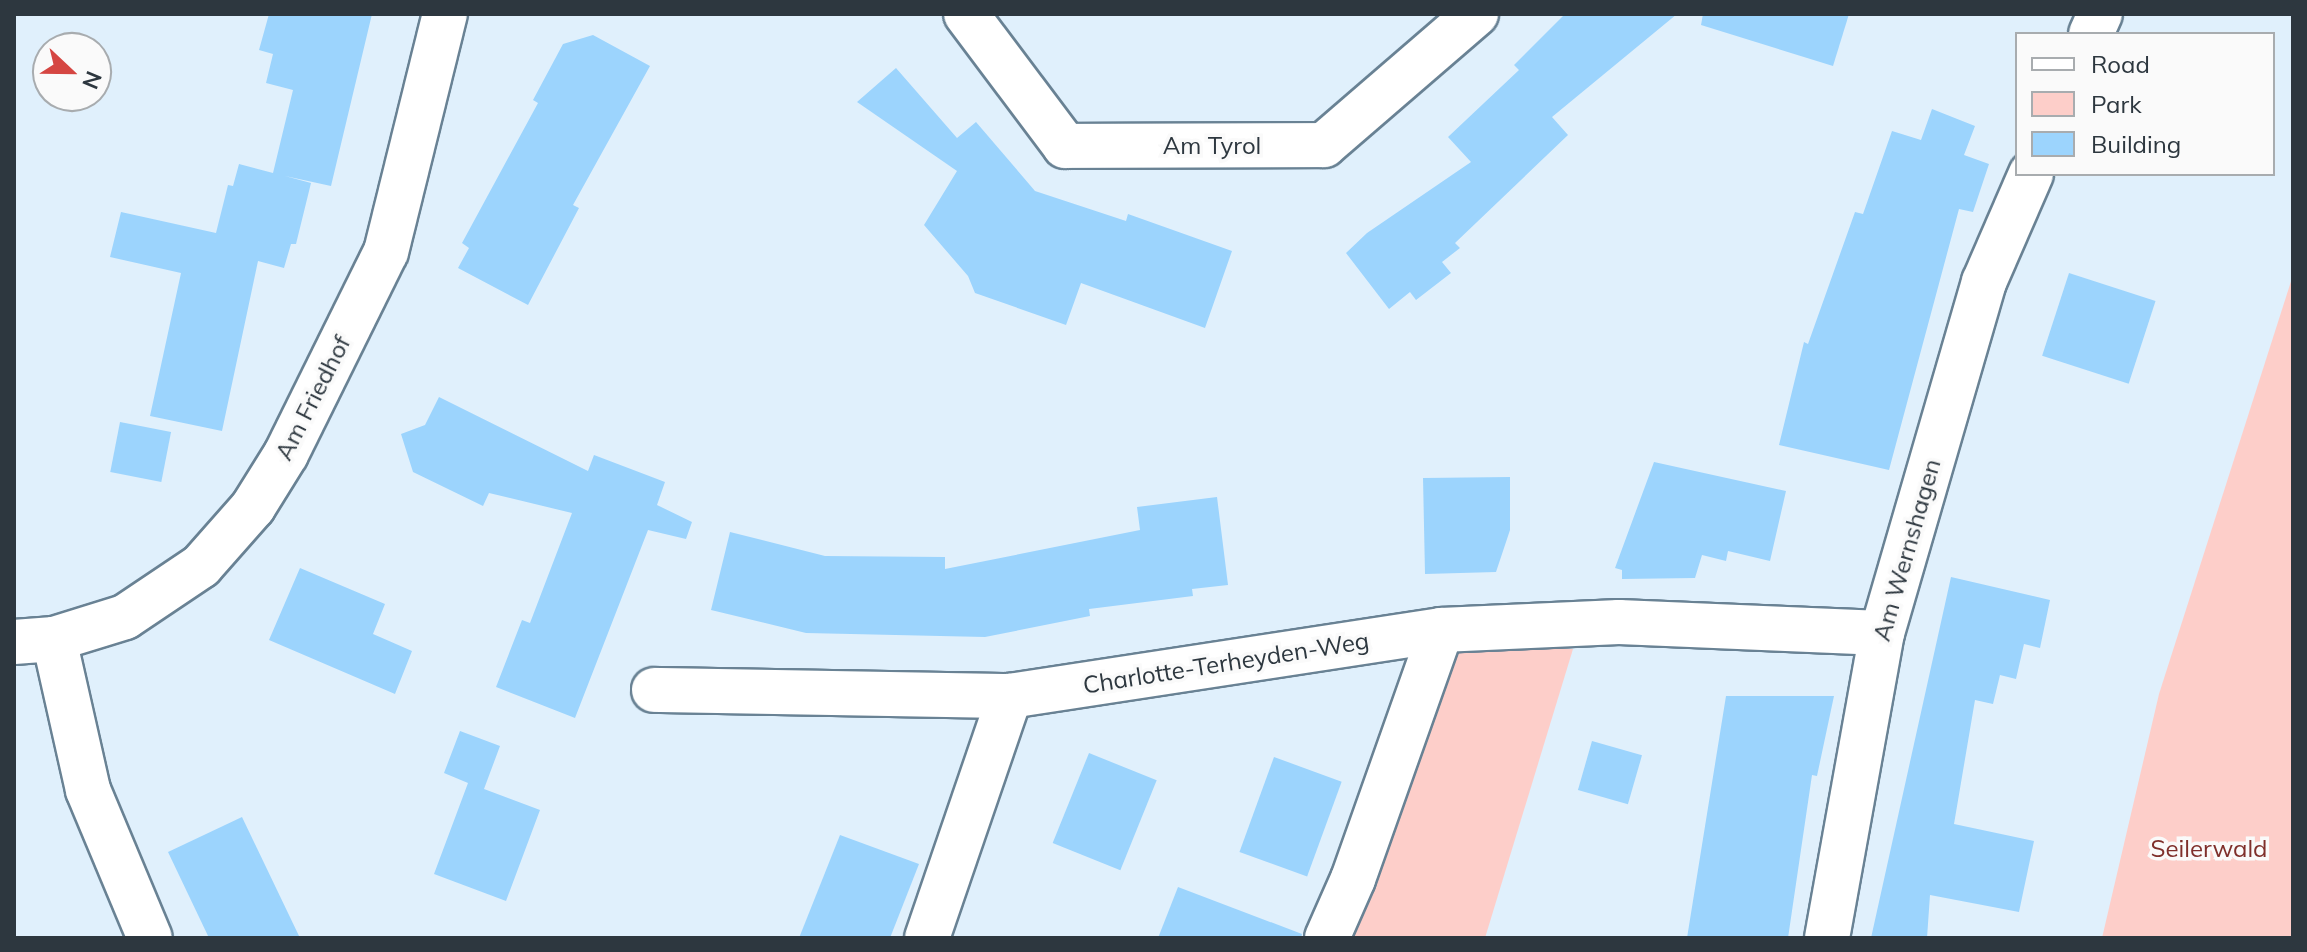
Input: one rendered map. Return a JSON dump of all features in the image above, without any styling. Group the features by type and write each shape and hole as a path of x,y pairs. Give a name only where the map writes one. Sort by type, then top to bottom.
{"street":[{"name":"Am Friedhof","path":"34,640 125,617 201,566 253,507 286,454 386,252 445,14"},
{"name":"Am Tyrol","path":"966,14 1065,146 1233,146 1324,145 1476,14"},
{"name":"Am Wernshagen","path":"1827,938 1882,633 1984,282 2030,176"},
{"name":"Charlotte-Terheyden-Weg","path":"654,690 1010,696 1441,630 1619,622 1882,633"},
{"path":"1327,938 1353,879 1441,630"},
{"path":"34,640 88,790 150,938"},
{"path":"927,938 1010,696"}],"green space":[{"name":"Seilerwald","path":"2293,275 2293,938 2102,938 2159,694"},
{"path":"1446,648 1573,649 1485,938 1342,938"}],"building":[{"path":"269,14 372,14 331,186 285,176 311,183 296,244 291,244 284,268 258,261 222,431 150,416 181,273 110,257 121,212 216,233 228,185 233,186 239,164 273,173 293,90 266,83 273,54 259,50"},
{"path":"1565,14 1677,14 1552,117 1568,135 1455,243 1460,248 1442,262 1451,273 1416,300 1410,292 1389,309 1346,253 1367,233 1471,162 1448,137 1519,70 1514,65"},
{"path":"1703,14 1849,14 1833,66 1701,25"},
{"path":"593,35 650,66 573,205 579,208 528,305 458,268 469,248 462,243 538,103 533,100 563,44"},
{"path":"896,68 957,138 976,122 1035,191 1126,221 1128,214 1232,251 1205,328 1081,283 1066,325 975,293 968,276 924,225 957,171 857,102"},
{"path":"1932,109 1975,126 1964,155 1989,164 1973,212 1959,209 1889,470 1779,445 1804,342 1808,344 1855,212 1863,214 1892,131 1921,140"},
{"path":"2069,273 2156,301 2129,384 2042,356"},
{"path":"439,397 588,471 594,455 665,482 657,505 692,522 686,539 648,530 575,718 496,687 522,620 530,623 572,513 489,493 483,506 413,472 401,434 425,425"},
{"path":"120,422 171,432 161,482 110,472"},
{"path":"1654,462 1786,491 1770,561 1728,551 1726,561 1702,555 1695,578 1622,579 1622,570 1615,568"},
{"path":"1510,477 1510,530 1496,572 1425,574 1423,478"},
{"path":"1217,497 1228,585 1192,589 1193,596 1089,609 1090,616 985,637 806,633 711,610 730,532 825,556 945,557 945,569 1140,530 1137,507"},
{"path":"300,568 385,604 373,634 412,651 395,694 269,640"},
{"path":"1951,577 2050,600 2040,648 2024,644 2016,679 2000,675 1993,704 1975,700 1954,824 2034,841 2019,912 1930,895 1927,938 1871,938"},
{"path":"1726,696 1834,696 1817,776 1812,775 1788,938 1687,938"},
{"path":"460,731 500,746 484,789 540,810 506,901 434,874 468,783 444,773"},
{"path":"1592,741 1642,755 1628,804 1578,790"},
{"path":"1089,753 1157,780 1120,870 1053,843"},
{"path":"1274,757 1342,782 1307,877 1239,852"},
{"path":"242,817 300,938 209,938 168,852"},
{"path":"840,835 919,864 890,938 799,938"},
{"path":"1178,887 1302,934 1301,938 1158,938"}]}
